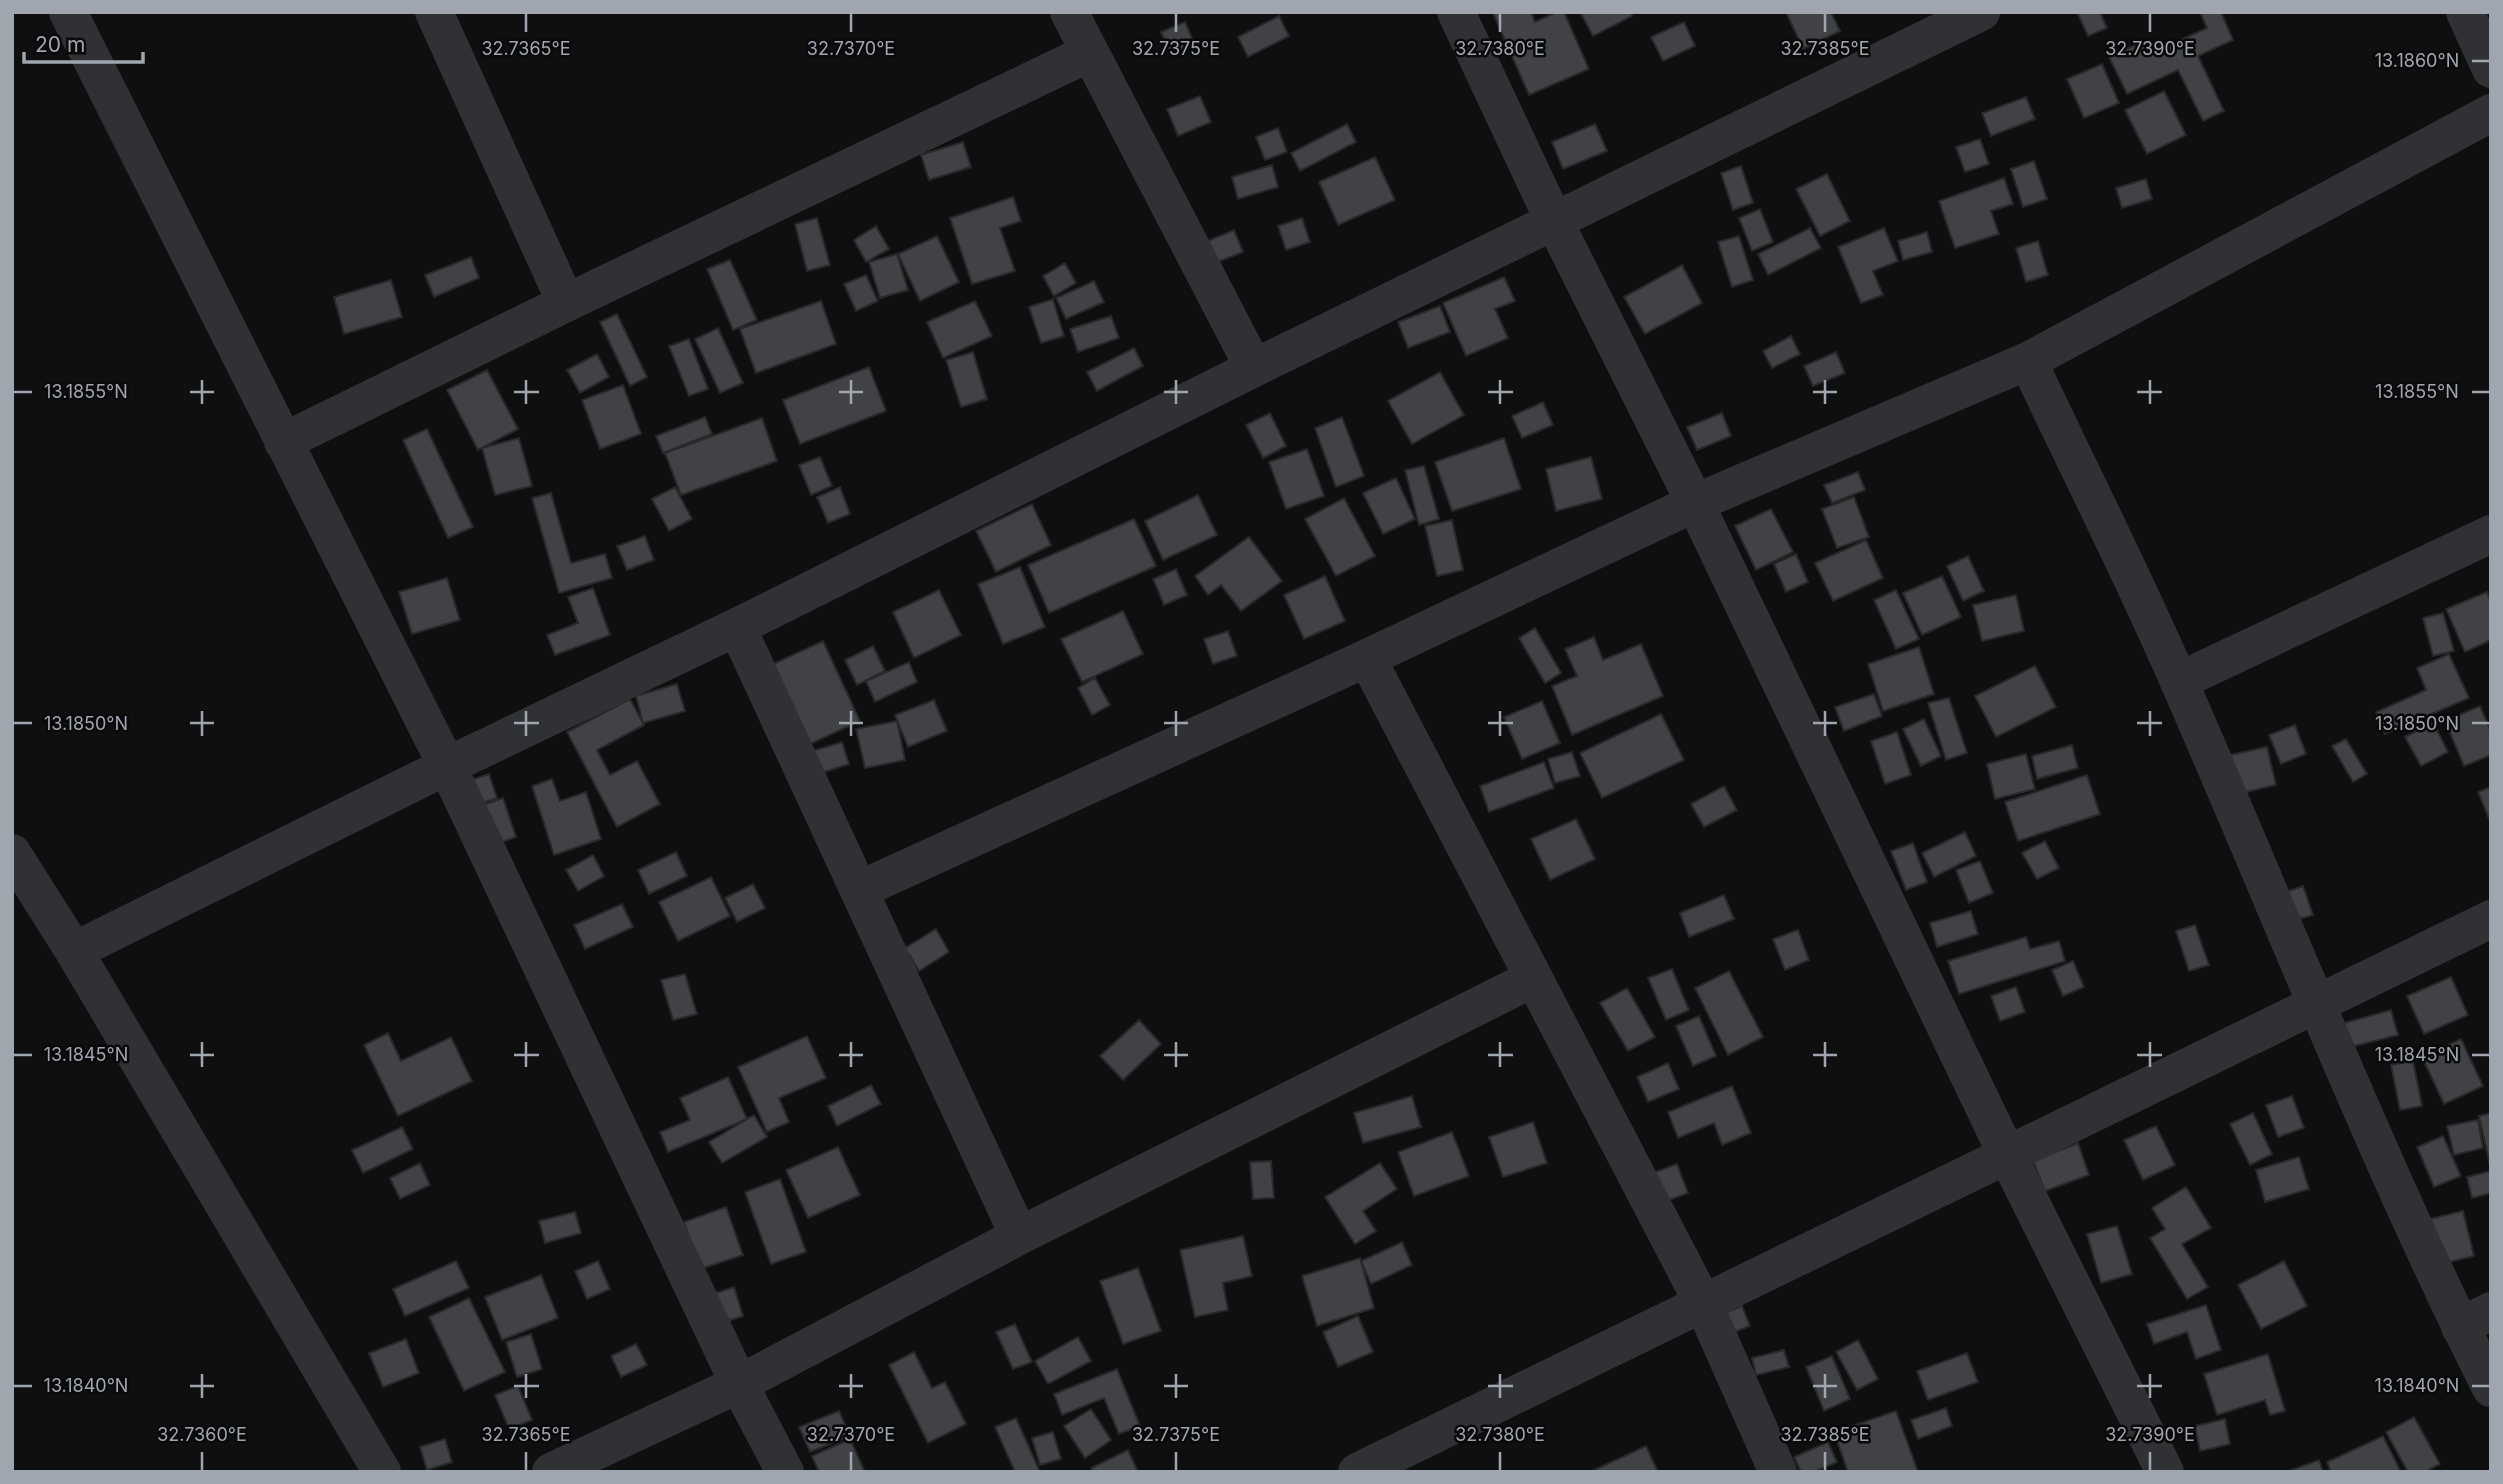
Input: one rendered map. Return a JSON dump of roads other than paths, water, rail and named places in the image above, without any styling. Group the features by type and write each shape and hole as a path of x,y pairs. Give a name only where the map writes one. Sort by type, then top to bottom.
{"street":[{"path":"68,12 447,766 739,1384 785,1472"},
{"path":"434,12 566,303"},
{"path":"1069,12 1254,368"},
{"path":"1456,12 1554,221 1695,503 2007,1155 2165,1472"},
{"path":"74,951 447,766 737,627 1254,368 1981,12"},
{"path":"2465,12 2491,69"},
{"path":"283,442 566,303 1089,53"},
{"path":"859,890 1367,658 1695,503 2028,361 2491,113"},
{"path":"2028,361 2179,681 2316,1004 2475,1319 2491,1388"},
{"path":"2179,681 2491,534"},
{"path":"737,627 1019,1236"},
{"path":"1367,658 1703,1303 1778,1472"},
{"path":"12,853 74,951 382,1472"},
{"path":"1357,1472 2491,919"},
{"path":"551,1472 739,1384 1019,1236 1534,978"}]}
